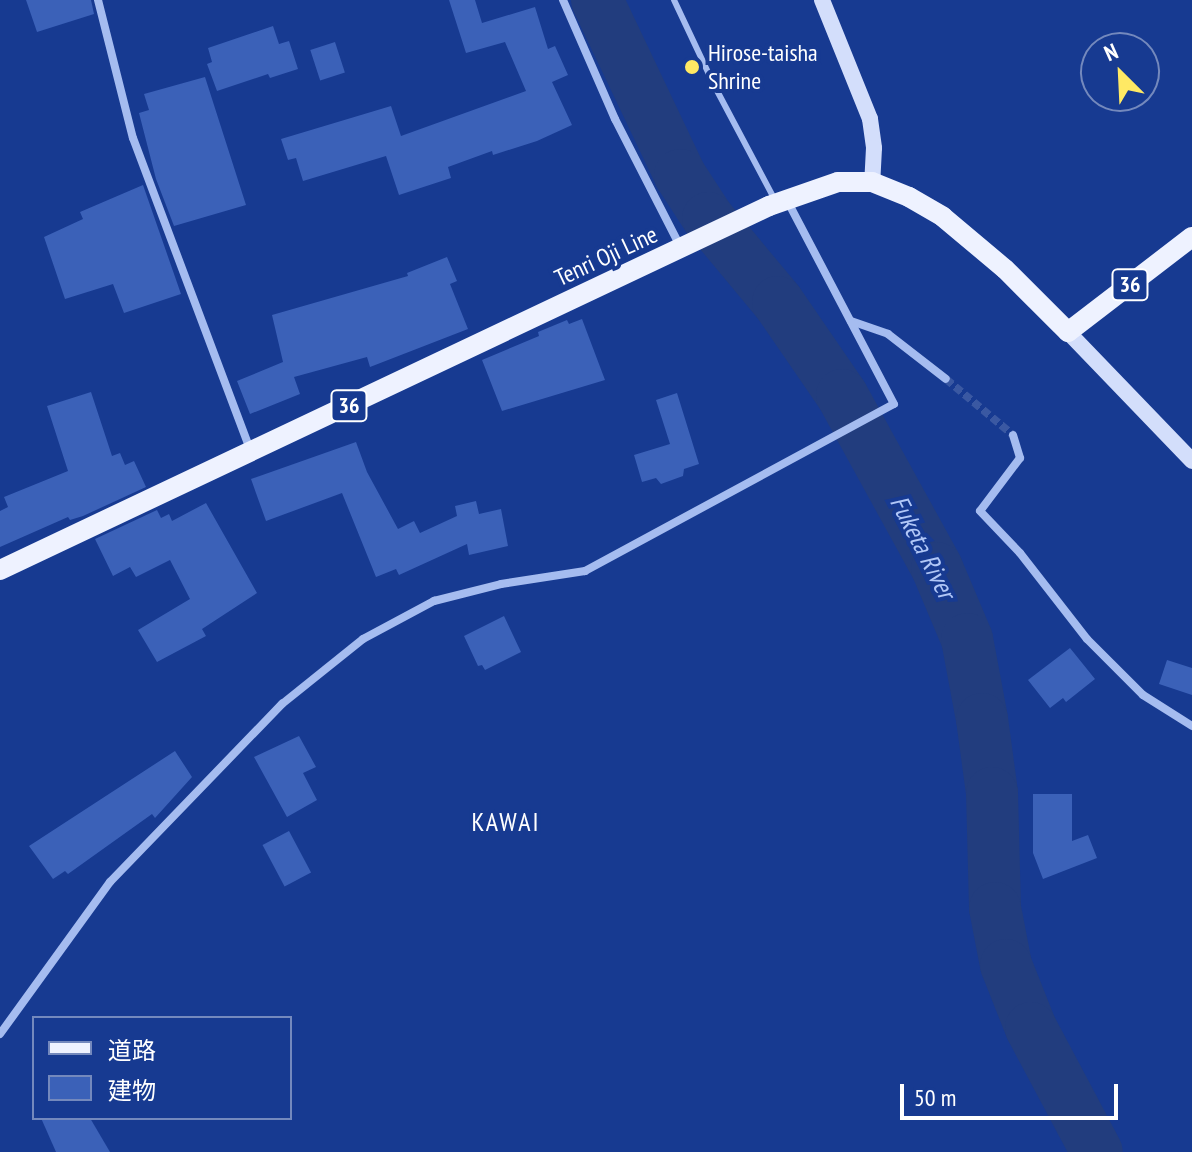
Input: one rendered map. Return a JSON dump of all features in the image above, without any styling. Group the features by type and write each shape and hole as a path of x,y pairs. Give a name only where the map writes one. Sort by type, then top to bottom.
{"main road":[{"name":"Tenri Oji Line","path":"0,570 782,201 838,182 872,182 909,197 972,239 1068,332"},
{"name":"36","path":"1068,332 1192,237"}],"street":[{"path":"98,0 133,138 251,452"},
{"path":"563,0 615,119 690,245"},
{"path":"822,0 870,119 874,148 872,182"},
{"path":"0,1034 110,882 282,704 363,639 434,601 501,584 585,571 894,404 782,201"},
{"path":"850,321 888,334 946,379"},
{"path":"1068,332 1192,461"},
{"path":"1013,435 1020,458 980,511 1020,553 1087,639 1143,695 1192,726"}],"lane":[{"path":"674,0 714,85 782,201"}],"building":[{"path":"26,0 91,0 94,14 37,32"},
{"path":"449,0 475,0 482,23 535,7 548,49 555,46 568,75 552,82 572,125 537,141 493,155 492,151 448,167 451,178 399,195 386,156 303,181 296,158 288,160 281,139 391,106 401,136 526,91 505,42 466,53"},
{"path":"273,26 279,44 289,41 298,69 270,78 268,74 217,91 207,64 212,62 208,48"},
{"path":"335,42 345,72 320,80 310,50"},
{"path":"205,77 246,205 174,226 156,179 139,113 149,110 144,94"},
{"path":"143,185 181,294 124,313 113,284 65,299 44,237 83,219 80,212"},
{"path":"447,257 457,281 450,284 468,329 370,367 367,357 294,377 300,394 250,414 237,381 283,362 272,315 408,276 407,273"},
{"path":"582,319 605,380 502,411 482,360 539,336 538,332 567,320 569,324"},
{"path":"91,392 112,456 120,453 125,465 134,461 146,487 83,516 70,520 68,517 0,547 0,511 8,507 4,497 68,471 47,406"},
{"path":"677,393 699,464 684,469 683,476 661,484 656,478 642,482 634,455 670,444 656,400"},
{"path":"356,442 367,472 398,529 414,521 420,533 457,516 455,506 476,501 479,514 501,509 508,546 469,555 467,544 399,575 396,569 376,577 342,493 266,521 251,479"},
{"path":"206,503 257,593 202,629 206,636 157,662 138,630 190,599 170,560 136,577 130,567 113,576 95,539 157,510 161,518 169,514 172,521"},
{"path":"504,616 521,652 485,670 482,665 478,666 464,636"},
{"path":"1070,648 1095,679 1066,702 1063,698 1050,708 1028,680"},
{"path":"1167,660 1192,668 1192,695 1159,684"},
{"path":"299,736 316,767 303,773 317,800 287,817 254,757"},
{"path":"175,751 192,777 155,818 152,814 68,874 65,871 53,879 29,846"},
{"path":"1033,794 1072,794 1072,841 1088,835 1097,858 1043,879 1033,853"},
{"path":"289,831 311,872 285,887 263,845"},
{"path":"42,1120 91,1120 110,1152 56,1152"}],"waterway":[{"name":"Fuketa River","path":"597,0 680,175 708,218 778,302 842,395 937,568 967,639 982,719 992,793 995,908 1006,965 1031,1028 1097,1152"}],"tunnel":[{"path":"946,379 1013,435"}],"place":[{"name":"Hirose-taisha Shrine","path":"692,67"}],"district":[{"name":"KAWAI","path":"506,822"}]}
